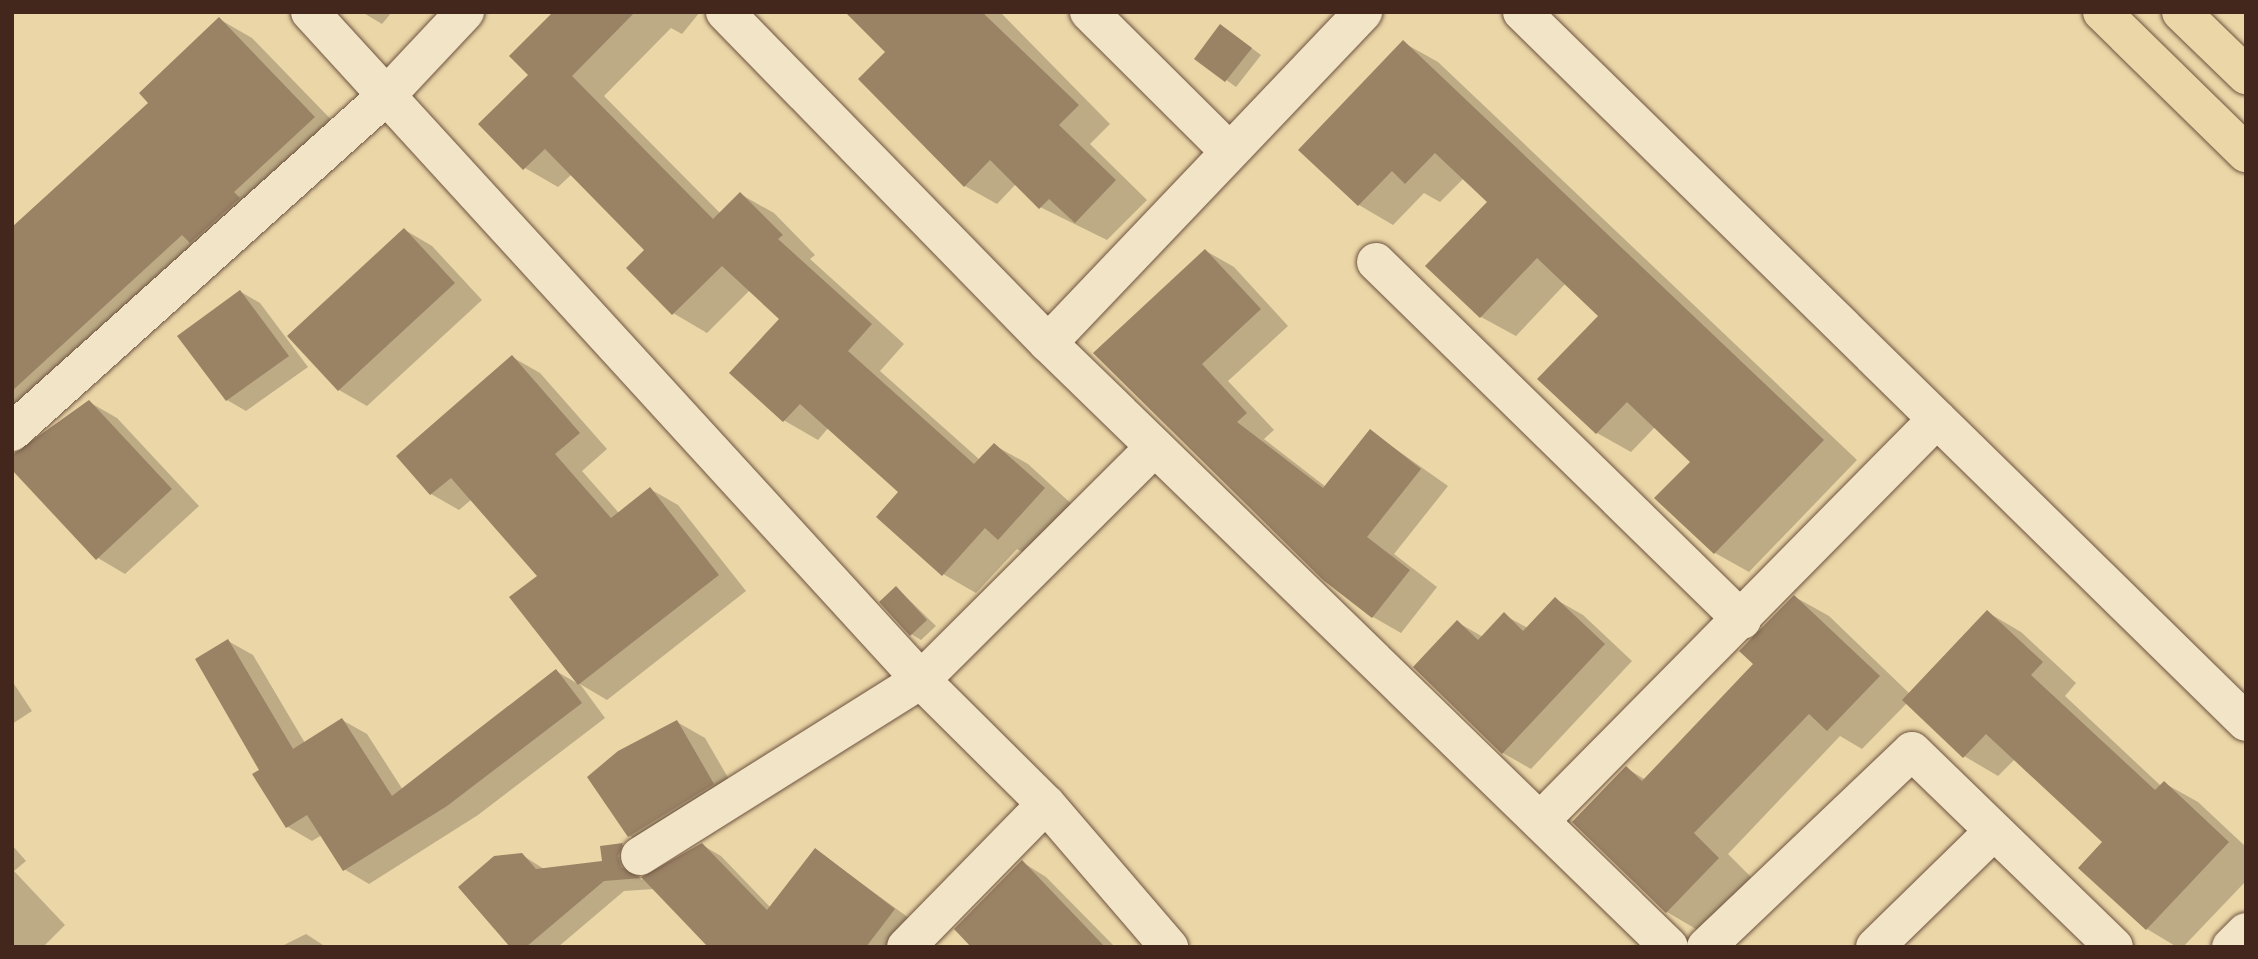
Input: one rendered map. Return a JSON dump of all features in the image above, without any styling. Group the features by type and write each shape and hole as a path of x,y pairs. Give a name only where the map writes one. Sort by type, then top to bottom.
{"highway":[{"path":"2102,12 2246,153"},
{"path":"2181,12 2246,75"}],"street":[{"path":"310,12 921,680 1046,804 1169,947"},
{"path":"12,432 387,95 465,12"},
{"path":"725,12 1048,343 1669,947"},
{"path":"1089,12 1229,150"},
{"path":"1048,343 1363,12"},
{"path":"1522,12 2246,722"},
{"path":"1376,262 1742,620"},
{"path":"1540,821 1742,620 1937,419"},
{"path":"640,856 921,680 1155,447"},
{"path":"1706,947 1912,751 2114,947"},
{"path":"906,947 1046,804"},
{"path":"1875,947 1994,831"},
{"path":"2231,947 2246,932"}],"building":[{"path":"553,12 635,12 572,76 713,219 740,192 783,235 778,239 872,324 848,351 974,464 994,443 1045,488 998,540 985,528 942,576 876,517 898,492 800,404 783,422 729,373 779,319 722,266 672,315 626,268 644,250 545,149 523,170 478,124 528,75 509,56"},
{"path":"845,12 982,12 1079,105 1059,125 1116,180 1075,223 1049,199 1039,209 990,160 964,187 858,79 885,52"},
{"path":"219,17 315,117 234,192 240,198 190,243 182,235 12,391 12,227 148,103 139,93"},
{"path":"1220,24 1252,48 1225,82 1194,59"},
{"path":"1403,40 1824,440 1714,554 1654,498 1690,462 1627,402 1596,434 1537,379 1598,316 1537,258 1480,318 1425,266 1487,202 1435,153 1405,184 1392,171 1358,206 1298,150"},
{"path":"404,228 455,283 338,391 287,336"},
{"path":"1205,249 1261,309 1202,364 1247,413 1237,422 1323,488 1370,429 1421,469 1367,537 1410,570 1372,618 1323,580 1093,353"},
{"path":"240,290 289,356 226,401 177,336"},
{"path":"512,355 580,433 555,454 611,518 650,487 719,575 578,685 509,597 537,576 451,478 430,495 396,456"},
{"path":"89,400 172,489 96,560 12,470 12,455"},
{"path":"896,586 927,620 910,636 879,602"},
{"path":"1794,595 1880,676 1827,731 1809,714 1694,833 1719,858 1666,913 1572,822 1626,766 1642,781 1753,664 1739,651"},
{"path":"1555,597 1605,644 1502,754 1413,667 1457,620 1478,640 1504,612 1523,631"},
{"path":"1987,610 2043,662 2031,675 2155,790 2164,781 2229,842 2146,930 2078,868 2102,842 1986,734 1963,758 1902,700"},
{"path":"228,639 293,749 342,718 392,796 556,669 582,703 447,806 343,871 307,815 286,828 252,774 259,770 195,659"},
{"path":"677,720 714,784 628,837 587,777 618,751"},
{"path":"623,843 618,856 621,867 640,878 702,843 767,910 815,848 895,909 866,947 708,947 642,878 604,881 526,947 510,947 458,887 494,856 522,853 536,869 602,861 600,846"},
{"path":"1022,860 1105,947 971,947 954,929"}]}
